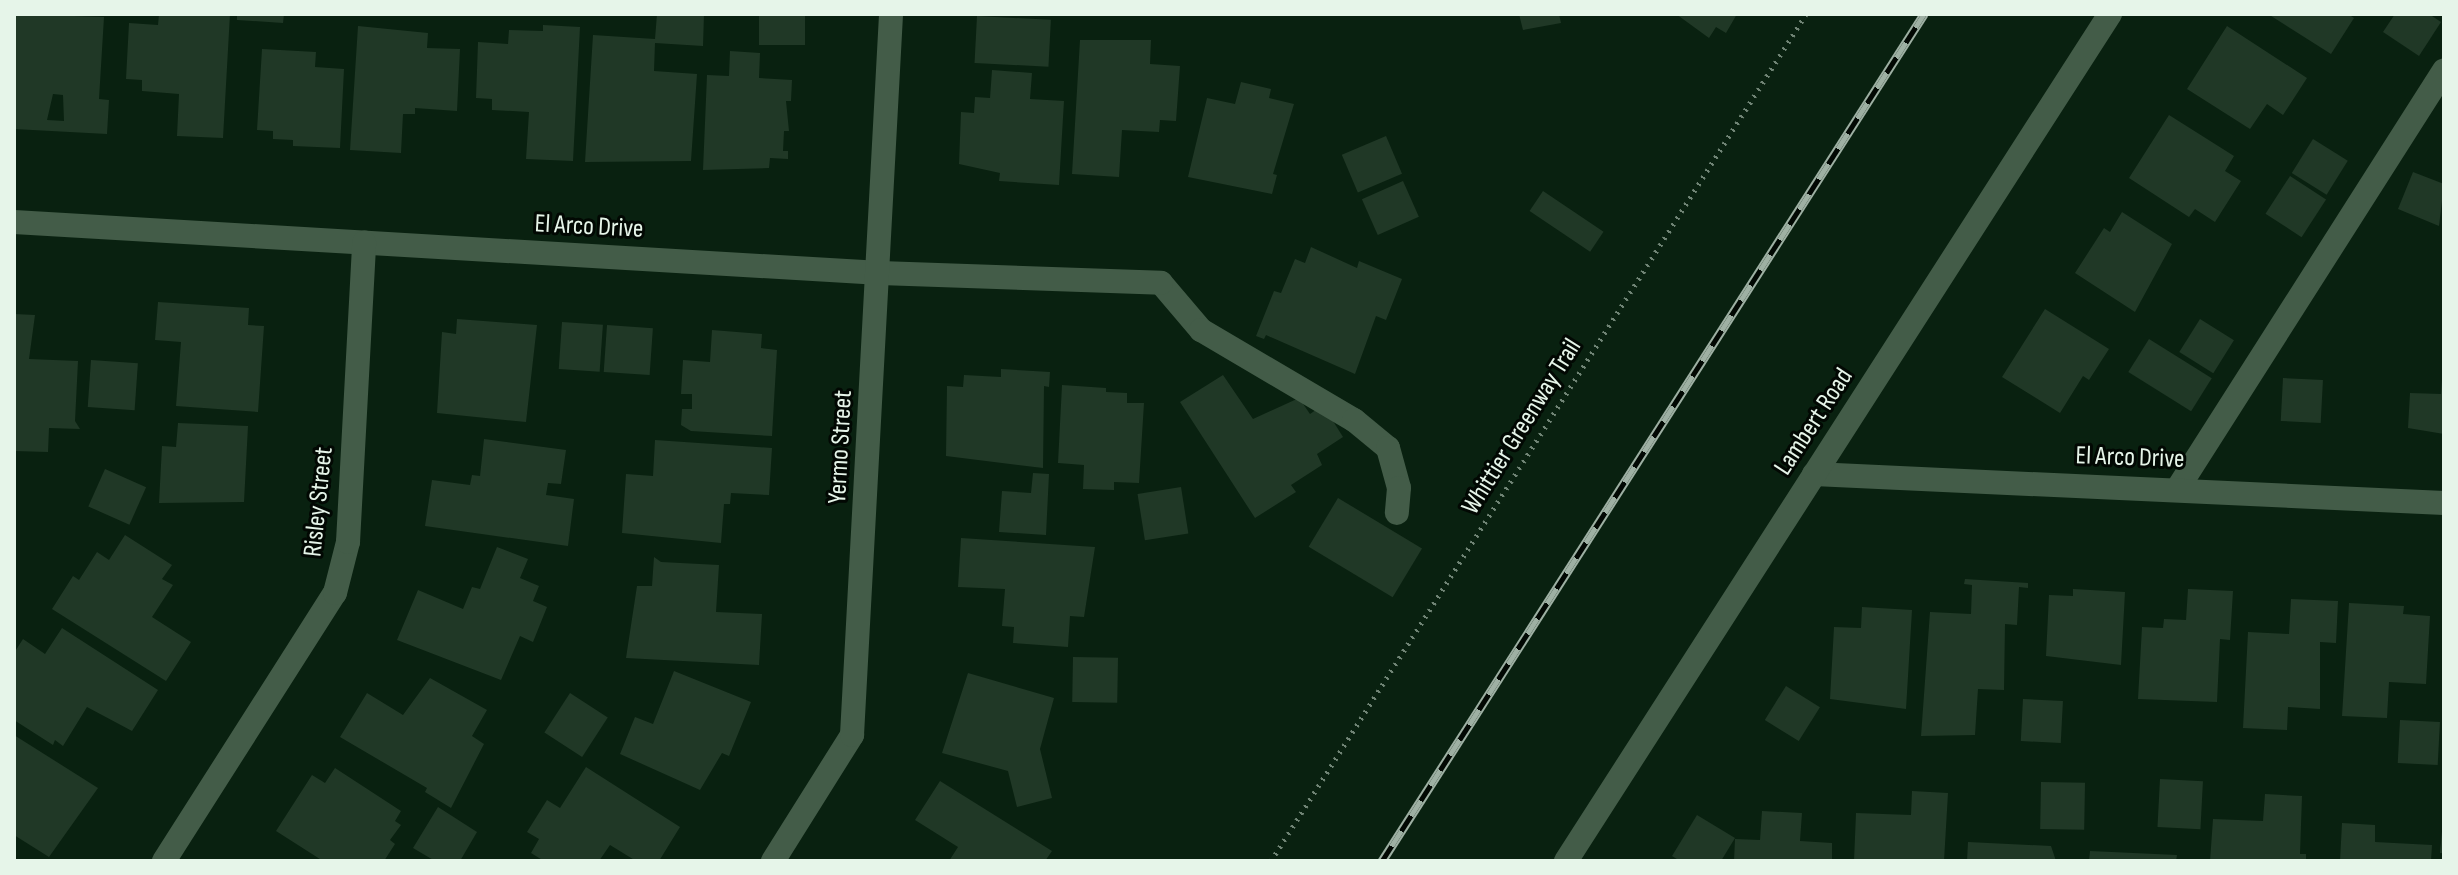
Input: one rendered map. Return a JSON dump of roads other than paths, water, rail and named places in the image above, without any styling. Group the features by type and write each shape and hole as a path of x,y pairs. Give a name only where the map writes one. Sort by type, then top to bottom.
{"street":[{"name":"Yermo Street","path":"773,861 852,735 880,273 891,14"},
{"name":"Lambert Road","path":"1566,861 2110,14"},
{"path":"2178,488 2444,70"},
{"name":"El Arco Drive","path":"14,222 880,273 1161,283 1201,330 1354,420 1388,448 1399,488 1397,513"},
{"name":"Risley Street","path":"164,861 335,593 348,542 364,242"},
{"name":"El Arco Drive","path":"1814,474 2178,488 2444,503"}],"railway":[{"path":"1382,861 1924,14"}]}
